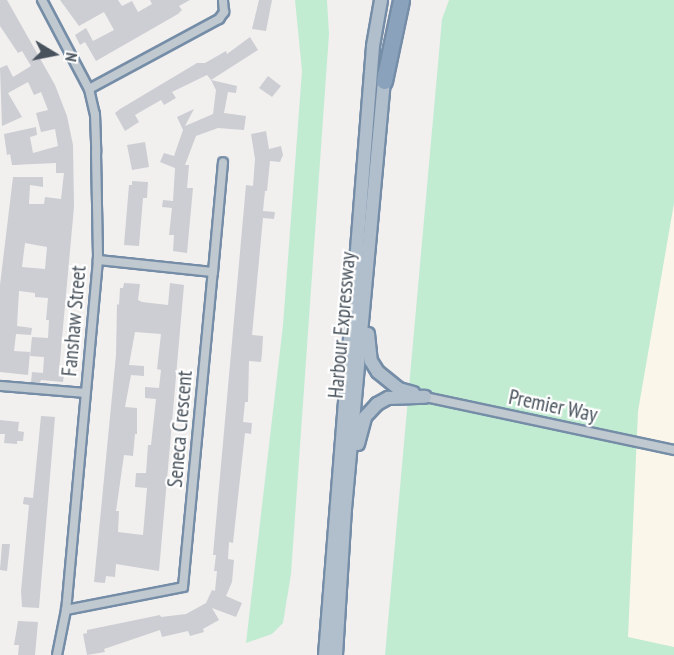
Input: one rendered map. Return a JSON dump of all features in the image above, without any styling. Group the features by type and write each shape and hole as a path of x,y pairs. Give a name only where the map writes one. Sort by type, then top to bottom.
{"highway":[{"path":"384,81 401,0"}],"main road":[{"name":"Harbour Expressway","path":"325,655 372,58 381,0"},
{"name":"Harbour Expressway","path":"336,655 345,509 384,81 396,0"},
{"path":"367,271 368,349 371,360 390,383 425,397"},
{"path":"345,509 366,417 377,404 388,398 425,397"}],"street":[{"name":"Fanshaw Street","path":"42,0 89,89 95,114 98,260 66,610 57,655"},
{"path":"89,89 219,19 224,12 223,0"},
{"path":"98,260 213,272 223,162"},
{"name":"Seneca Crescent","path":"66,610 183,587 213,272"},
{"path":"0,386 85,393"},
{"name":"Premier Way","path":"425,397 674,450"}],"shaded area":[{"path":"674,203 674,647 628,638 638,411"}],"green space":[{"path":"295,0 327,0 329,34 291,574 283,623 272,634 246,643 283,325 302,71"},
{"path":"449,0 674,0 674,203 638,411 628,637 674,647 674,655 385,655 442,19"}],"building":[{"path":"0,0 7,0 55,85 67,116 73,145 74,207 59,371 60,375 64,375 63,382 41,380 40,383 31,382 32,372 43,373 44,357 30,356 32,337 48,338 49,320 46,320 48,298 35,297 35,293 19,291 17,326 32,328 31,335 16,334 14,351 30,352 28,375 0,372 0,285 13,177 43,177 43,187 30,185 29,204 44,204 45,197 61,199 64,173 56,173 56,163 12,165 10,154 7,155 4,134 36,127 37,135 30,137 33,153 58,146 55,129 41,132 36,113 48,110 41,92 34,95 28,82 8,93 22,117 2,126 0,68 7,65 13,77 31,66 22,51 18,53 0,26","holes":["25,243 47,247 45,269 22,267"]},
{"path":"60,0 118,0 122,6 132,1 138,12 152,4 150,0 190,0 179,6 182,10 178,14 96,61 85,42 80,45 75,35 86,28 93,41 114,30 104,12 79,26"},
{"path":"259,0 272,0 266,31 252,29"},
{"path":"250,37 258,50 211,80 207,75 172,92 176,98 164,105 161,100 135,115 139,122 125,131 115,113 120,109 197,63 205,63 226,51 227,54"},
{"path":"268,76 281,86 272,97 259,88"},
{"path":"211,80 237,86 236,93 228,92 224,113 246,116 244,130 218,128 196,136 185,165 189,165 187,188 193,188 187,253 173,251 174,235 169,235 172,208 162,207 163,200 173,201 175,168 160,162 164,153 174,156 183,130 177,117 194,109 185,126 213,114 216,90"},
{"path":"266,131 269,149 281,146 283,155 280,162 270,161 267,191 265,191 263,211 275,212 274,219 263,218 252,335 263,336 262,354 261,362 249,361 248,402 245,402 243,422 252,423 251,434 245,433 233,543 229,542 228,559 234,560 232,582 226,596 242,603 236,617 212,608 219,620 203,629 204,632 190,636 188,631 162,637 160,630 104,649 105,652 87,655 83,634 87,633 87,630 160,615 161,617 186,614 206,603 212,590 215,591 217,571 214,571 216,555 213,555 246,185 253,186 255,159 251,134"},
{"path":"145,142 149,167 132,170 127,145"},
{"path":"132,181 148,182 147,198 143,198 139,246 124,245 129,185 132,185"},
{"path":"124,283 140,284 138,300 168,305 170,283 184,285 159,571 116,564 115,577 106,576 105,583 94,582 116,355 117,304 119,305 120,288 123,288","holes":["135,332 161,334 157,369 161,370 159,388 145,387 145,398 156,399 146,473 136,473 135,487 147,488 143,535 118,532 119,511 116,511 124,455 133,456 135,434 137,434 137,408 125,407 131,375 144,376 144,366 129,365"]},
{"path":"41,416 55,417 39,608 22,607 21,591 29,505 23,504 24,497 33,498"},
{"path":"0,420 19,422 18,431 24,432 23,441 17,441 17,444 4,443 5,434 0,434"},
{"path":"2,544 10,544 7,571 0,570"},
{"path":"18,621 38,622 35,655 18,655 19,645 14,645"}]}
